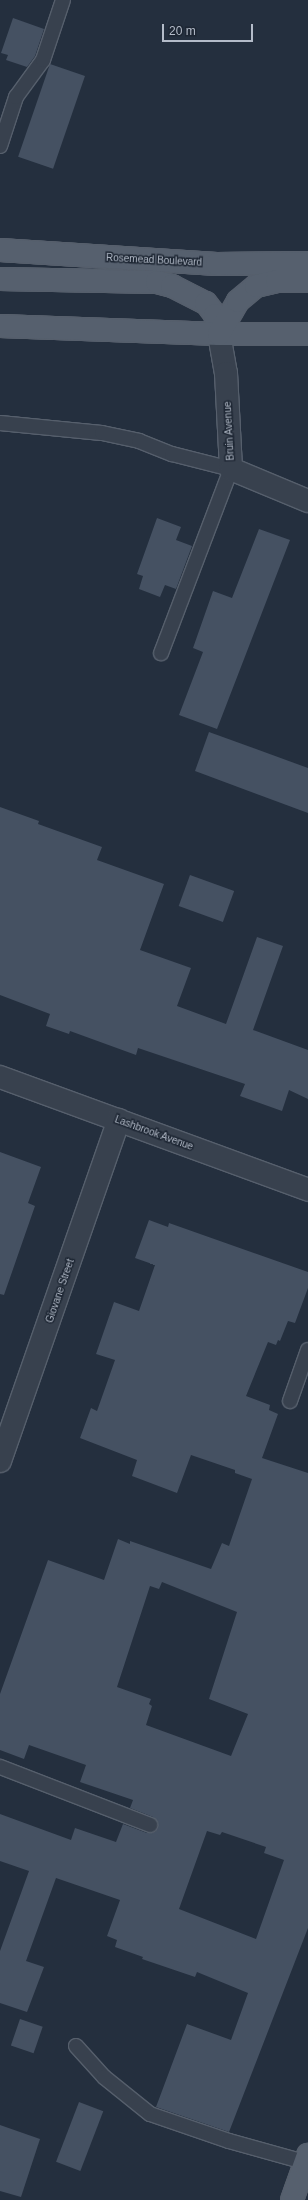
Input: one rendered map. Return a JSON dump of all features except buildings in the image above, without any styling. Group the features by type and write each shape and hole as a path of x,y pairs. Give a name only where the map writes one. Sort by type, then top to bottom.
{"main road":[{"name":"Rosemead Boulevard","path":"0,250 217,264 308,263"},
{"path":"0,278 157,282 172,286 206,303 215,315 219,334"},
{"path":"219,334 238,301 256,286 277,280 308,282"},
{"path":"0,326 219,334 308,334"},
{"path":"292,2200 307,2160"}],"street":[{"name":"Bruin Avenue","path":"219,334 226,373 231,469 308,501"},
{"name":"Lashbrook Avenue","path":"0,1077 308,1190"},
{"name":"Giovane Street","path":"2,1450 119,1120"}],"lane":[{"path":"0,146 16,97 43,60 63,0"},
{"path":"0,424 102,434 139,442 172,454 231,469 161,653"},
{"path":"290,1400 308,1350"},
{"path":"0,1767 150,1825"},
{"path":"76,2046 104,2077 150,2114 229,2142 307,2160"}]}
